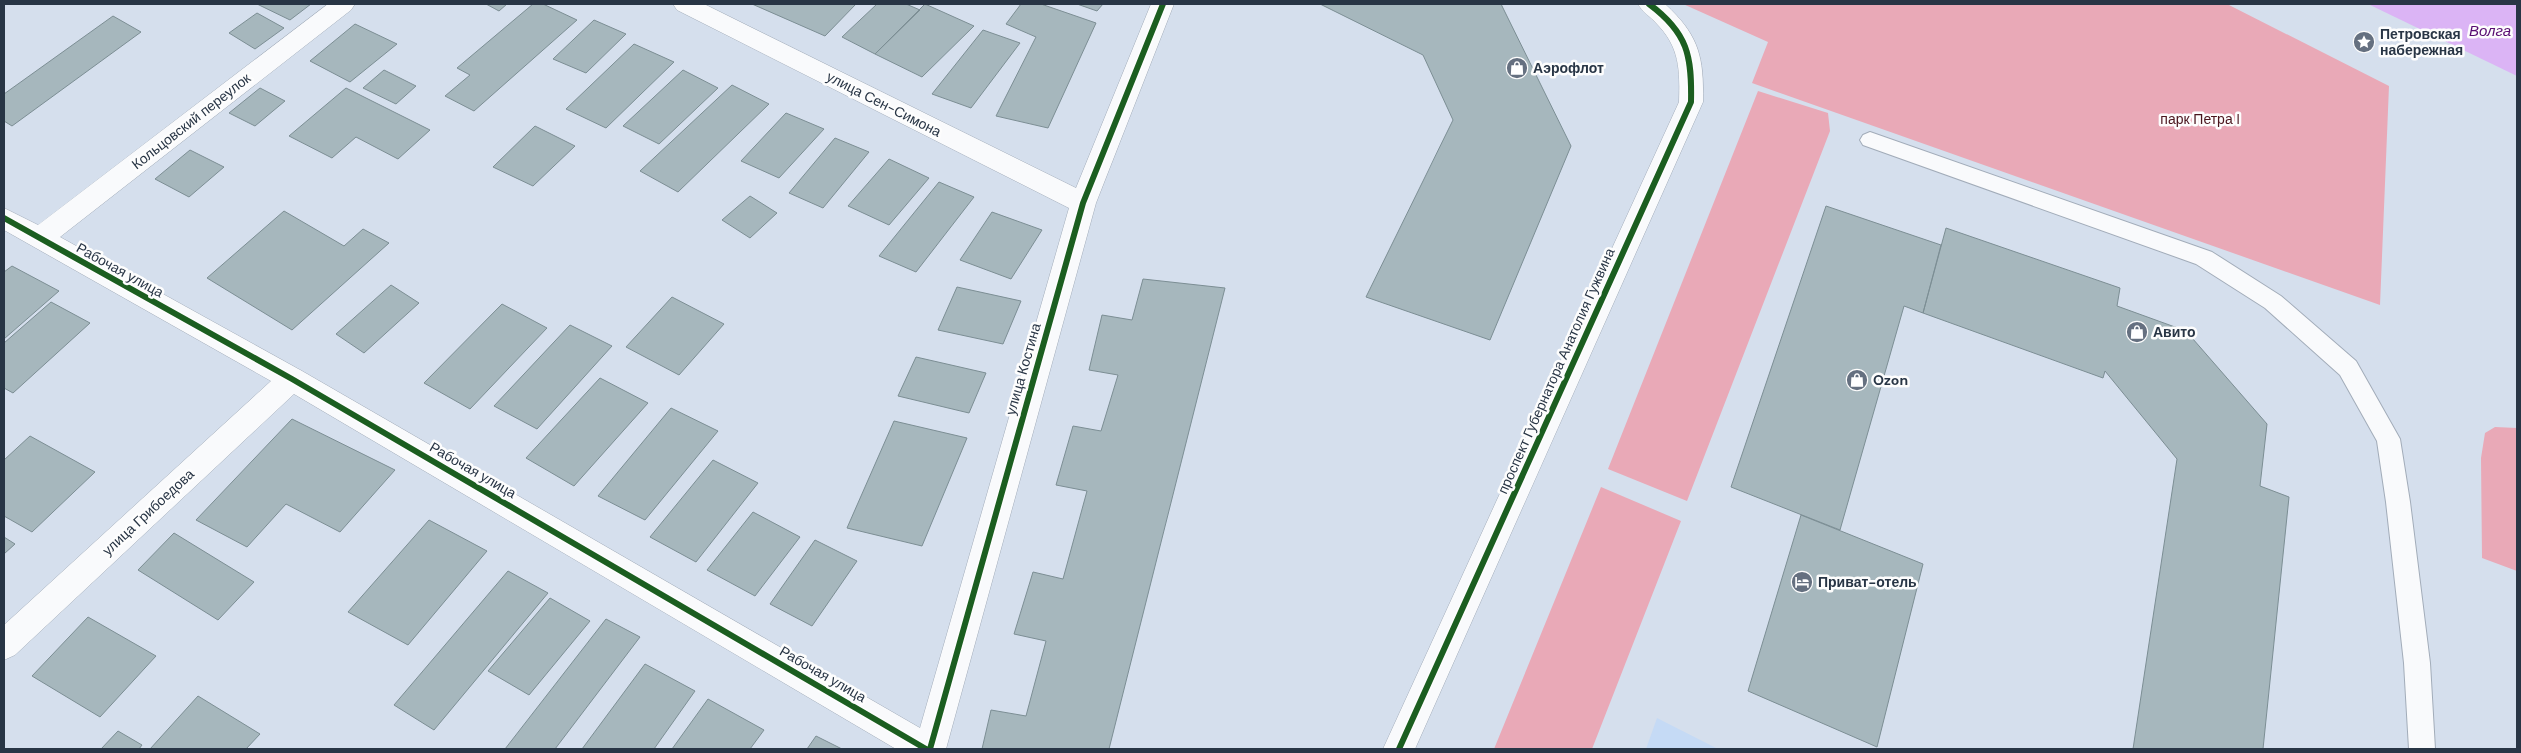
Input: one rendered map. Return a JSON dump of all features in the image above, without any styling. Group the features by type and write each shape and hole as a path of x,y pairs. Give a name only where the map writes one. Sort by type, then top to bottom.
{"street":[{"name":"Кольцовский переулок","path":"38,239 343,4"},
{"name":"улица Сен-Симона","path":"685,4 1083,203"},
{"name":"улица Костина","path":"928,749 1083,203 1163,4"},
{"name":"проспект Губернатора Анатолия Гужвина","path":"1399,749 1691,102 1692,69 1688,53 1667,20 1651,5"},
{"name":"Рабочая улица","path":"4,218 38,239 292,379 928,749"},
{"name":"улица Грибоедова","path":"4,645 292,379"}],"lane":[{"path":"1870,140 2204,258 2273,302 2348,368 2388,439 2398,502 2416,654 2422,749"}],"shaded area":[{"path":"1657,718 1718,749 1646,749"}],"green space":[{"name":"парк Петра I","path":"1683,4 2227,4 2389,86 2380,305 1752,83 1768,42"},
{"path":"1758,91 1828,113 1830,131 1687,501 1608,469"},
{"path":"2495,427 2517,428 2517,571 2482,558 2481,458 2485,433"},
{"path":"1601,487 1681,521 1592,749 1494,749"}],"water":[{"name":"Волга","path":"2368,4 2517,4 2517,76"}],"building":[{"path":"257,4 311,4 290,20"},
{"path":"486,4 507,4 499,11"},
{"path":"533,4 543,4 577,20 474,111 445,96 470,75 457,68"},
{"path":"752,4 856,4 825,36"},
{"path":"877,4 906,4 920,10 875,54 842,37"},
{"path":"925,4 974,26 922,77 875,54"},
{"path":"1021,4 1041,4 1096,23 1048,128 996,116 1036,37 1006,24"},
{"path":"1077,4 1103,4 1097,11"},
{"path":"1320,4 1501,4 1571,146 1490,340 1366,297 1453,120 1423,55"},
{"path":"257,13 284,28 255,49 229,33"},
{"path":"113,16 141,32 12,126 4,121 4,94"},
{"path":"594,20 626,34 586,73 553,59"},
{"path":"355,24 397,44 350,82 310,61"},
{"path":"983,30 1020,43 971,108 932,94"},
{"path":"634,44 674,62 606,128 566,109"},
{"path":"384,70 416,86 396,104 363,88"},
{"path":"683,70 718,88 659,144 623,126"},
{"path":"732,85 769,104 678,192 640,171"},
{"path":"260,88 285,101 255,126 229,113"},
{"path":"346,88 430,130 398,159 356,137 332,158 289,136"},
{"path":"786,113 824,129 779,178 741,161"},
{"path":"535,126 575,146 533,186 493,167"},
{"path":"835,138 869,152 823,208 789,193"},
{"path":"190,150 224,167 189,197 155,179"},
{"path":"889,159 929,178 889,225 848,206"},
{"path":"939,182 974,197 916,272 879,256"},
{"path":"750,196 777,213 750,238 722,220"},
{"path":"1826,206 1941,245 1923,313 1904,306 1840,530 1731,487"},
{"path":"284,211 344,246 363,229 389,243 292,330 207,278"},
{"path":"992,212 1042,230 1011,279 960,260"},
{"path":"1946,228 2120,288 2117,306 2186,331 2267,424 2260,486 2289,497 2263,749 2133,749 2177,459 2105,371 2103,378 1923,313"},
{"path":"12,266 59,291 4,339 4,272"},
{"path":"1143,279 1225,288 1109,749 982,749 991,710 1026,716 1046,641 1014,634 1033,572 1063,579 1087,491 1056,485 1073,426 1101,431 1118,375 1089,370 1102,315 1132,320"},
{"path":"391,285 419,303 364,353 336,334"},
{"path":"957,287 1021,301 1003,344 938,330"},
{"path":"672,297 724,324 679,375 626,347"},
{"path":"51,302 90,323 13,393 4,388 4,343"},
{"path":"502,304 547,328 470,409 424,383"},
{"path":"570,325 612,346 537,429 494,406"},
{"path":"916,357 986,373 969,413 898,396"},
{"path":"600,378 648,403 574,486 526,458"},
{"path":"671,408 718,431 645,520 598,496"},
{"path":"292,419 395,470 340,532 286,504 247,547 196,520"},
{"path":"894,421 967,438 922,546 847,528"},
{"path":"30,436 95,472 32,532 4,516 4,460"},
{"path":"713,460 758,483 696,562 650,537"},
{"path":"753,512 800,537 755,596 707,570"},
{"path":"1801,515 1923,564 1877,747 1748,691"},
{"path":"429,520 487,551 408,645 348,612"},
{"path":"174,533 254,582 218,620 138,570"},
{"path":"4,537 15,544 4,554"},
{"path":"815,540 857,561 812,626 770,604"},
{"path":"508,571 548,593 434,730 394,705"},
{"path":"550,598 590,621 529,695 488,671"},
{"path":"88,617 156,656 100,717 32,676"},
{"path":"606,619 640,637 555,749 505,749"},
{"path":"645,664 695,691 654,749 582,749"},
{"path":"198,696 260,734 246,749 150,749"},
{"path":"708,699 764,730 750,749 672,749"},
{"path":"118,731 142,745 139,749 101,749"},
{"path":"816,736 842,749 807,749"}],"cycle path":[{"path":"930,749 1083,203 1163,4"},
{"path":"1399,749 1691,102 1692,71 1688,52 1671,24 1649,4"},
{"path":"4,218 292,379 926,749"}],"place":[{"name":"Петровская набережная","path":"2364,42"},
{"name":"Аэрофлот","path":"1517,68"},
{"name":"Авито","path":"2137,332"},
{"name":"Ozon","path":"1857,380"},
{"name":"Приват-отель","path":"1802,582"}]}
